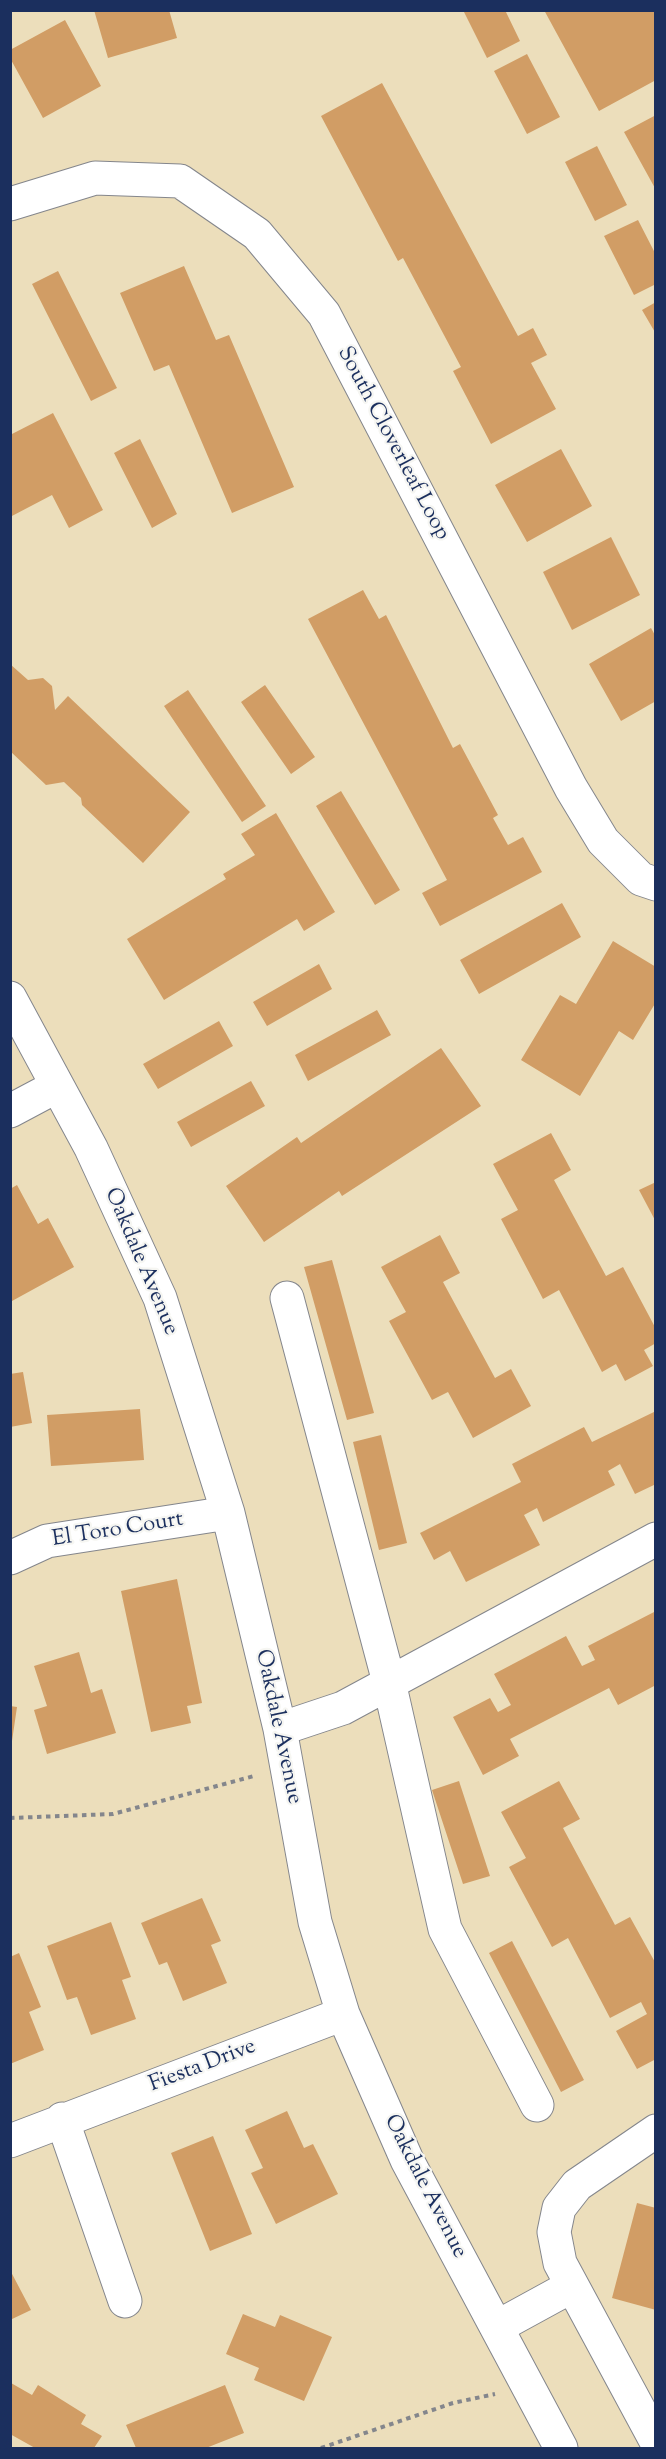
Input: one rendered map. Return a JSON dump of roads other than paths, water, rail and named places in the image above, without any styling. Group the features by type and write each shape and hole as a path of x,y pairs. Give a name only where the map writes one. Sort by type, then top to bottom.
{"street":[{"name":"South Cloverleaf Loop","path":"10,204 95,178 180,181 257,234 324,314 571,788 603,841 641,879 656,884"},
{"name":"Oakdale Avenue","path":"10,998 91,1148 160,1298 228,1513 280,1730 315,1923 343,2014 407,2160 561,2448"},
{"path":"10,1111 57,1086"},
{"path":"287,1298 389,1682 445,1929 537,2105"},
{"name":"El Toro Court","path":"10,1558 46,1541 228,1513"},
{"path":"280,1730 343,1708 656,1539"},
{"name":"Fiesta Drive","path":"10,2141 343,2014"},
{"path":"62,2120 125,2301"},
{"path":"656,2131 577,2186 559,2208 554,2232 560,2263 656,2441"},
{"path":"497,2327 572,2286"}]}
